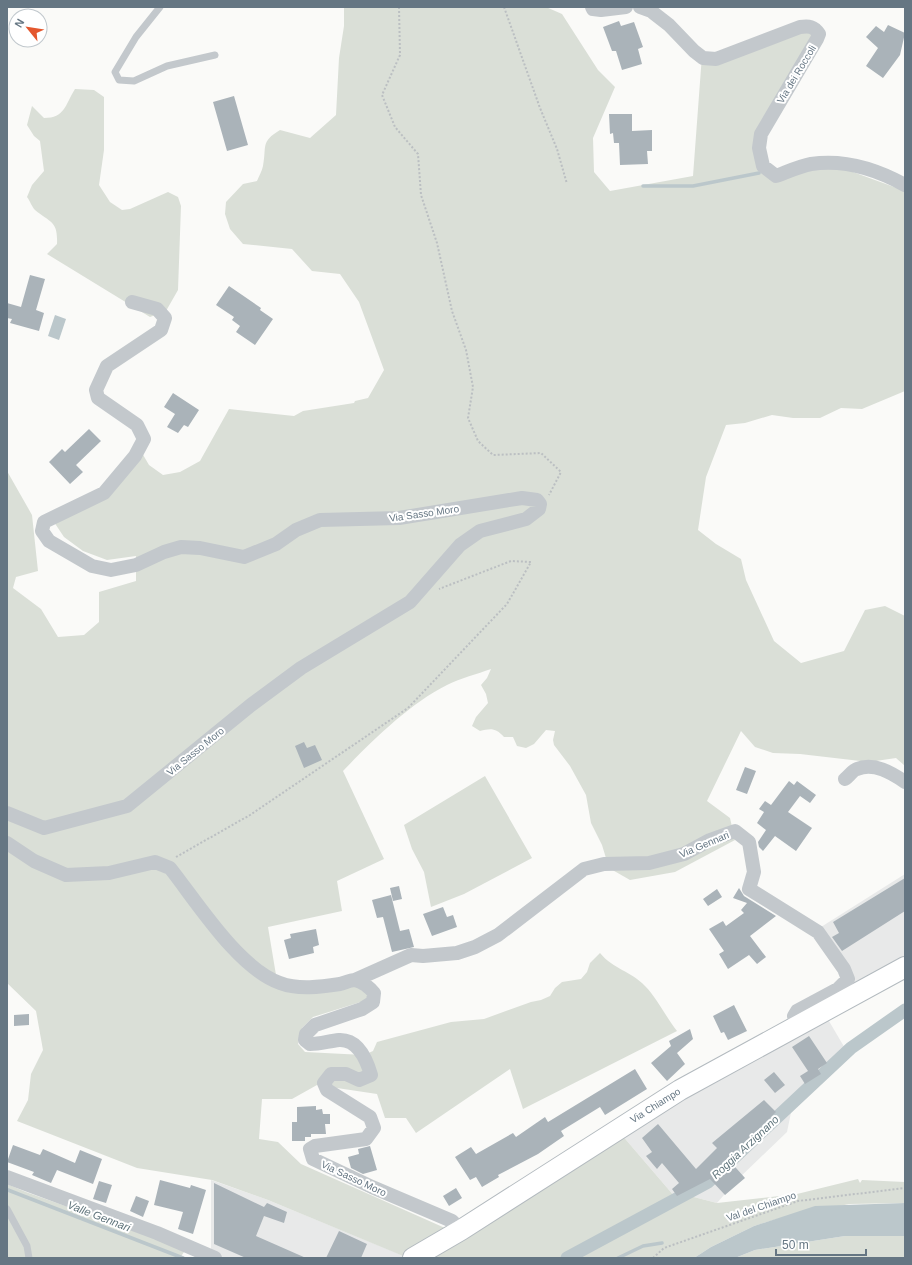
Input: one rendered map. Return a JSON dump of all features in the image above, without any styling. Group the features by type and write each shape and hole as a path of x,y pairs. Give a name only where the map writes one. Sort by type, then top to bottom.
{"main road":[{"name":"Via Chiampo","path":"413,1258 461,1230 680,1090 905,967"}],"street":[{"path":"592,7 593,9 601,10 626,7"},
{"name":"Via dei Roccoli","path":"640,7 651,11 669,25 703,58 716,59 800,27 810,26 815,28 819,34 817,39 761,134 759,148 763,166 776,176 810,164 833,163 861,167 886,174 905,185"},
{"name":"Via Sasso Moro","path":"7,813 44,828 127,806 251,705 301,668 410,602 460,545 480,531 526,519 539,509 540,504 537,500 532,498 522,498 399,518 320,520 296,530 276,544 244,557 200,548 181,547 164,552 136,565 111,570 92,566 49,541 42,531 44,522 104,493 136,456 144,439 137,425 98,398 96,390 107,366 161,330 165,318 157,309 132,302"},
{"path":"845,779 857,769 870,767 888,771 905,782"},
{"name":"Via Gennari","path":"355,980 411,955 423,956 457,953 475,947 498,935 584,869 604,864 649,863 684,854 710,840 735,831 749,842 754,872 749,890 818,932 844,969 848,979 838,989 797,1012 794,1016 798,1025"},
{"path":"7,843 34,861 66,875 109,873 155,862 170,868 232,947 263,975 280,984 311,987 355,980"},
{"name":"Via Sasso Moro","path":"355,980 370,987 374,994 373,1002 362,1009 315,1024 306,1034 304,1040 310,1044 340,1040 356,1046 367,1062 371,1076 359,1080 346,1074 331,1074 324,1082 326,1090 370,1118 374,1128 366,1139 315,1146 310,1150 313,1159 372,1187 452,1221 461,1230"},
{"path":"7,1177 157,1233 215,1258"}],"lane":[{"path":"160,7 136,37 115,72 119,80 134,81 167,66 215,56"},
{"path":"7,1209 27,1246 29,1258"}],"path":[{"path":"399,7 400,55 382,95 395,127 418,154 421,195 437,243 452,311 466,350 473,387 468,418 478,441 493,455 541,453 561,472 547,498 540,504"},
{"path":"504,7 540,108 557,149 567,184"},
{"path":"170,868 175,858 250,815 408,708 507,604 531,562 511,561 438,590"},
{"name":"Val del Chiampo","path":"653,1258 664,1248 798,1201 905,1188"}],"shaded area":[{"path":"344,7 546,7 562,14 598,70 615,87 593,138 594,172 610,191 693,176 702,55 742,52 820,24 767,124 761,164 768,175 848,164 853,172 905,191 905,391 862,409 841,408 820,418 793,418 772,415 745,423 726,425 706,477 698,530 716,544 741,559 746,580 774,641 801,663 844,651 865,610 885,606 905,616 905,766 896,758 869,762 800,754 773,753 755,747 741,731 707,801 730,818 735,840 675,872 630,880 609,868 602,845 591,823 586,795 570,766 554,745 553,740 555,731 546,730 534,744 526,748 517,746 513,737 504,737 493,730 487,729 480,731 472,726 476,717 488,703 486,694 481,685 487,678 491,669 458,680 433,693 419,702 392,724 343,771 384,859 337,881 342,911 268,927 276,975 296,983 346,979 370,996 367,1000 313,1017 302,1028 298,1044 305,1052 364,1055 373,1051 377,1042 451,1022 484,1019 550,996 555,988 562,982 581,979 587,972 590,963 600,953 611,963 640,981 645,986 654,996 677,1031 523,1109 510,1069 416,1133 406,1118 385,1118 377,1094 317,1085 292,1099 262,1099 259,1139 278,1142 301,1164 454,1232 615,1127 675,1197 686,1195 717,1203 797,1194 858,1179 860,1183 862,1180 905,1182 905,1203 849,1204 777,1219 754,1226 711,1247 694,1258 408,1258 268,1200 212,1180 137,1168 17,1121 28,1100 31,1074 43,1050 36,1011 7,983 7,471 32,515 38,571 16,577 13,588 41,609 58,637 84,635 99,622 99,592 136,581 136,556 107,560 83,551 64,537 52,519 83,503 142,453 149,465 163,475 180,472 200,461 229,409 294,416 303,411 354,403 355,401 368,398 384,370 359,302 340,274 312,271 292,249 243,244 230,229 225,214 226,202 243,184 257,181 263,166 266,145 269,138 280,130 310,138 336,115 339,58 344,26"},
{"path":"75,89 94,90 104,97 104,150 99,185 110,202 122,210 130,209 168,192 178,197 181,206 178,290 166,311 150,317 47,254 57,244 55,227 49,220 35,210 27,197 32,185 44,171 40,141 34,136 27,125 32,106 44,118 56,116 64,110"},
{"path":"55,315 66,319 59,340 48,336"},
{"path":"485,776 532,858 464,894 431,907 424,872 412,849 404,825"},
{"path":"905,874 905,972 858,998 821,927"},
{"path":"826,1016 846,1050 794,1098 787,1132 736,1181 717,1203 686,1195 675,1197 615,1127"},
{"path":"211,1180 268,1200 409,1258 221,1258 211,1253"},
{"path":"7,1184 186,1249 180,1258 7,1258"},
{"path":"905,1203 905,1236 845,1236 755,1250 735,1258 694,1258 711,1247 754,1226 815,1206"},
{"path":"845,1236 905,1236 905,1258 735,1258 755,1250"}],"building":[{"path":"619,21 621,26 634,22 643,47 638,49 642,64 622,70 616,51 612,51 603,27"},
{"path":"888,25 905,33 900,55 883,78 866,66 878,48 866,37 876,26 884,32"},
{"path":"234,96 248,145 227,151 213,102"},
{"path":"609,114 632,114 632,131 652,130 652,151 647,151 648,164 620,165 619,143 614,143 613,133 610,134"},
{"path":"30,275 45,279 36,310 44,313 39,331 10,323 12,319 7,318 7,303 21,307"},
{"path":"229,286 261,308 260,310 273,319 255,345 236,332 240,326 232,320 234,317 216,305"},
{"path":"173,393 199,410 188,427 184,425 178,433 167,427 175,414 164,407"},
{"path":"89,429 101,441 76,465 83,472 70,484 49,462 62,449 65,452"},
{"path":"304,742 307,748 315,745 322,760 304,768 295,746"},
{"path":"745,767 756,771 747,794 736,790"},
{"path":"789,781 794,785 797,781 816,795 810,803 800,796 788,812 812,828 796,851 775,836 763,851 759,847 758,842 766,830 757,823 764,812 759,809 765,801 771,805"},
{"path":"905,878 905,911 842,951 832,937 839,933 833,922"},
{"path":"399,886 402,899 393,901 390,888"},
{"path":"739,888 744,896 776,916 750,936 766,957 757,964 749,955 728,969 719,954 724,951 709,929 723,921 726,926 744,913 741,910 747,903 733,898"},
{"path":"717,889 722,897 708,906 703,899"},
{"path":"391,895 400,931 409,929 414,947 392,952 383,917 377,918 372,900"},
{"path":"443,907 447,917 453,915 457,927 432,936 423,914"},
{"path":"316,929 319,945 313,947 314,953 289,959 284,940 291,938 290,934"},
{"path":"734,1005 747,1031 728,1040 724,1032 721,1033 713,1016"},
{"path":"29,1014 29,1025 14,1026 14,1015"},
{"path":"690,1029 693,1039 677,1053 685,1064 667,1081 651,1063 671,1046 669,1041"},
{"path":"809,1036 827,1063 818,1069 821,1074 805,1084 800,1076 808,1071 792,1047"},
{"path":"635,1069 647,1089 605,1115 600,1107 561,1131 564,1136 538,1154 498,1175 499,1177 482,1187 476,1177 470,1180 455,1157 471,1147 476,1154 513,1133 516,1137 545,1117 548,1122"},
{"path":"774,1072 785,1085 775,1093 764,1080"},
{"path":"764,1100 776,1112 728,1159 745,1178 725,1195 710,1179 677,1196 672,1189 679,1183 662,1163 657,1169 646,1156 652,1152 642,1138 658,1124 696,1169 717,1148 712,1143"},
{"path":"316,1106 316,1110 322,1109 323,1114 330,1114 330,1124 325,1124 326,1134 311,1134 311,1137 305,1137 305,1141 292,1141 292,1122 297,1122 297,1107"},
{"path":"13,1145 40,1155 43,1149 75,1163 80,1150 102,1159 93,1184 57,1170 51,1183 32,1175 34,1172 7,1162"},
{"path":"370,1146 377,1170 363,1174 351,1168 348,1157 359,1154 358,1149"},
{"path":"160,1180 190,1188 191,1185 206,1190 193,1234 178,1229 183,1212 154,1205"},
{"path":"99,1181 112,1185 106,1203 93,1199"},
{"path":"214,1183 264,1207 267,1203 287,1212 284,1223 264,1216 256,1236 306,1258 246,1258 214,1244"},
{"path":"456,1188 462,1198 449,1206 443,1196"},
{"path":"136,1196 149,1201 143,1217 130,1211"},
{"path":"339,1231 367,1244 361,1258 326,1258"}],"waterway":[{"path":"643,186 693,186 759,173"},
{"name":"Roggia Arzignano","path":"567,1258 708,1182 851,1048 905,1010"},
{"name":"Valle Gennari","path":"8,1190 183,1258"},
{"name":"Valle Gennari","path":"618,1258 643,1246 662,1243"}]}
